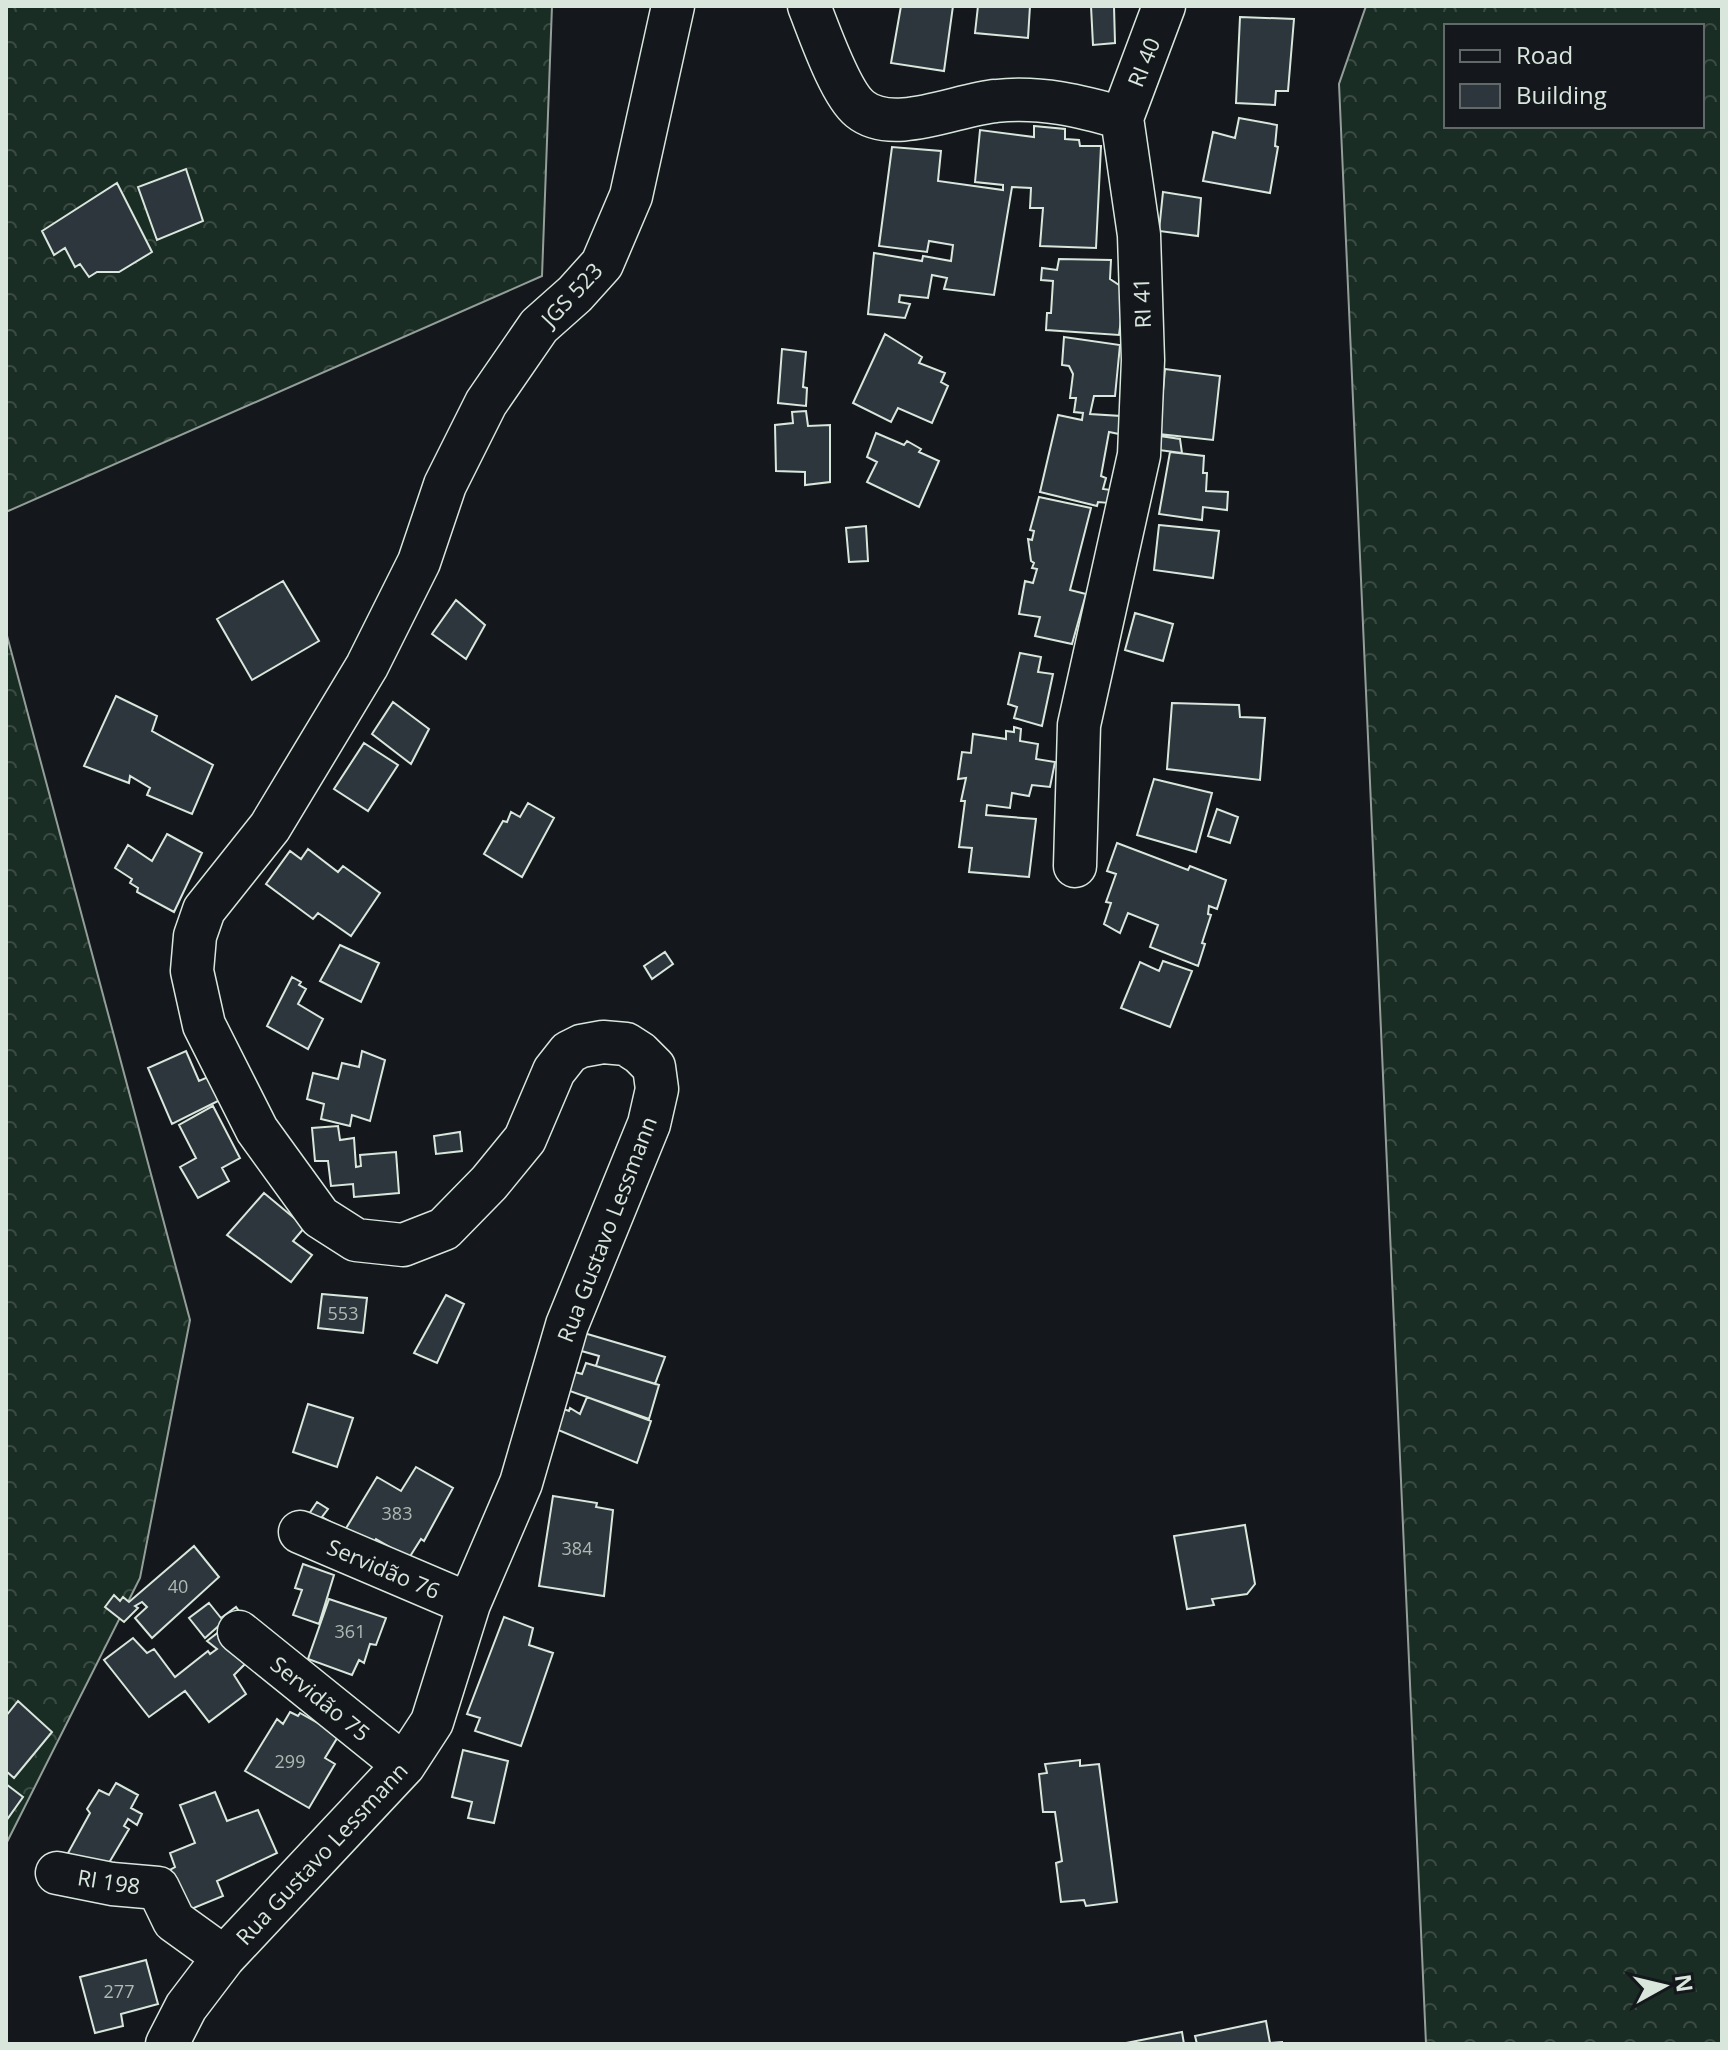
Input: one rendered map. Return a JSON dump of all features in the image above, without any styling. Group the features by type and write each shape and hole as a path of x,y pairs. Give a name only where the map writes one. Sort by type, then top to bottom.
{"street":[{"name":"JGS 523","path":"419,562 445,485 486,403 539,326 575,294 602,264 631,196 673,6"},
{"path":"809,6 837,75 859,109 880,119 908,120 997,101 1079,105 1122,118"},
{"name":"RI 40","path":"1122,118 1164,6"},
{"name":"RI 41","path":"1075,866 1079,725 1139,455 1143,360 1139,235 1122,118"},
{"name":"Rua Gustavo Lessmann","path":"167,2044 186,2007 224,1957 404,1765 432,1722 469,1604 521,1483 567,1325 649,1124 657,1089 654,1067 626,1044 603,1042 569,1052 554,1071 525,1139 489,1183 444,1229 403,1245 356,1240 320,1217 257,1130 204,1025 192,971 195,936 204,910 270,827 367,666 419,562"},
{"name":"Servidão 76","path":"300,1532 469,1604"},
{"name":"Servidão 75","path":"239,1632 404,1765"},
{"name":"RI 198","path":"57,1873 112,1884 158,1888 174,1921 224,1957"}],"green space":[{"path":"6,6 552,6 542,276 6,512"},
{"path":"1366,6 1722,6 1722,2044 1426,2044 1339,84"},
{"path":"6,632 190,1320 140,1578 6,1844"}],"building":[{"path":"901,6 953,6 944,71 891,63"},
{"path":"978,6 1030,6 1028,38 975,33"},
{"path":"1091,6 1114,6 1115,43 1093,45"},
{"path":"1240,17 1294,19 1288,91 1276,91 1275,105 1236,103"},
{"path":"1239,118 1277,125 1275,146 1278,147 1270,193 1203,181 1213,132 1235,138"},
{"path":"1034,126 1065,129 1065,139 1079,140 1080,146 1101,146 1096,248 1040,246 1043,208 1030,208 1031,188 1012,187 994,295 944,289 947,278 932,275 928,298 900,295 899,302 910,304 905,318 868,314 874,253 922,261 923,256 951,261 953,245 929,241 927,252 879,246 892,147 941,151 938,181 1003,190 1003,185 975,182 980,130 1034,137"},
{"path":"186,169 203,221 157,240 138,187"},
{"path":"117,183 152,252 119,272 97,272 89,277 80,264 75,267 65,248 54,255 42,231"},
{"path":"1163,192 1201,198 1198,236 1159,231"},
{"path":"1059,259 1111,260 1110,279 1125,289 1119,335 1046,330 1047,313 1051,313 1053,281 1041,280 1042,268 1057,270"},
{"path":"885,334 922,357 919,363 945,373 941,382 948,386 932,423 898,408 891,422 853,403"},
{"path":"1064,337 1120,345 1115,396 1094,396 1090,414 1121,416 1119,434 1109,432 1101,476 1106,478 1103,489 1111,490 1109,503 1098,502 1097,506 1040,492 1058,415 1082,420 1083,413 1074,412 1076,398 1070,398 1073,374 1069,366 1062,365"},
{"path":"782,349 806,352 803,387 807,388 806,406 778,403"},
{"path":"1165,369 1220,376 1213,440 1159,434"},
{"path":"806,411 808,426 830,425 830,482 805,485 805,472 776,471 775,425 793,423 792,412"},
{"path":"876,433 904,445 907,441 921,449 919,452 939,461 919,507 867,482 877,462 867,457"},
{"path":"1153,435 1180,439 1182,453 1151,449"},
{"path":"1170,452 1204,456 1206,491 1228,492 1227,510 1203,507 1202,520 1159,514"},
{"path":"1039,497 1091,508 1070,590 1086,594 1072,644 1035,636 1040,617 1019,614 1025,581 1033,583 1037,569 1032,568 1034,563 1031,561 1028,539 1032,540 1034,531 1030,530"},
{"path":"1159,525 1219,531 1213,578 1154,570"},
{"path":"866,526 868,561 849,562 846,528"},
{"path":"283,581 319,641 252,680 217,619"},
{"path":"456,600 485,625 466,659 432,634"},
{"path":"1135,613 1173,624 1163,661 1125,650"},
{"path":"1020,653 1041,657 1038,672 1053,674 1042,726 1014,718 1017,707 1008,704"},
{"path":"116,696 157,716 152,731 213,765 192,814 147,795 150,788 130,776 129,783 84,766"},
{"path":"393,702 429,729 411,764 372,734"},
{"path":"1172,703 1239,705 1240,717 1265,718 1260,780 1167,769"},
{"path":"1014,727 1021,729 1020,741 1038,744 1036,759 1055,762 1050,787 1032,785 1029,796 1012,793 1010,808 987,805 986,815 1036,819 1029,877 969,872 972,848 959,847 965,801 961,801 966,778 958,779 962,752 971,753 973,734 1006,739 1006,731 1014,732"},
{"path":"364,743 398,765 368,811 334,789"},
{"path":"1154,779 1212,793 1196,852 1137,835"},
{"path":"528,803 554,818 522,877 484,854 503,821 507,822 511,812 520,817"},
{"path":"1217,809 1238,817 1230,843 1208,836"},
{"path":"167,834 202,853 174,912 137,892 138,888 130,883 132,879 115,868 128,845 152,861"},
{"path":"1117,843 1188,870 1190,866 1226,880 1217,909 1209,906 1208,914 1211,915 1198,966 1150,947 1158,925 1128,913 1120,933 1104,924 1111,903 1106,902 1116,874 1107,871"},
{"path":"308,849 338,872 343,866 380,893 351,936 318,913 313,919 266,884 290,851 301,859"},
{"path":"340,945 379,963 361,1002 320,981"},
{"path":"665,952 673,964 652,979 644,966"},
{"path":"1163,961 1192,971 1170,1027 1121,1008 1140,962 1159,971"},
{"path":"292,977 306,989 298,1004 323,1019 308,1049 267,1026"},
{"path":"186,1051 199,1081 208,1077 220,1100 172,1124 148,1068"},
{"path":"362,1051 385,1060 370,1121 352,1115 350,1126 321,1119 324,1104 307,1099 313,1073 338,1079 342,1063 359,1067"},
{"path":"213,1106 240,1158 222,1168 229,1181 198,1198 180,1167 196,1158 179,1125"},
{"path":"338,1126 340,1140 354,1138 356,1167 361,1166 360,1155 396,1152 399,1193 354,1197 353,1184 331,1186 328,1161 315,1161 312,1128"},
{"path":"460,1132 462,1151 436,1154 434,1136"},
{"path":"264,1193 305,1227 293,1241 312,1255 291,1282 227,1235"},
{"path":"322,1294 367,1298 363,1333 318,1328"},
{"path":"446,1295 464,1304 437,1363 414,1353"},
{"path":"584,1333 665,1357 655,1384 596,1366 599,1356 578,1350"},
{"path":"586,1363 659,1385 649,1419 564,1389 571,1371 582,1374"},
{"path":"587,1397 651,1421 637,1463 551,1427 558,1407 569,1411 570,1408 580,1414"},
{"path":"308,1404 353,1418 337,1467 293,1452"},
{"path":"416,1467 453,1488 424,1541 421,1539 409,1558 376,1539 366,1557 305,1520 317,1502 328,1509 322,1517 345,1530 377,1477 401,1491"},
{"path":"553,1496 597,1503 596,1507 613,1510 604,1596 539,1586"},
{"path":"1245,1525 1255,1584 1247,1594 1212,1599 1214,1605 1187,1609 1174,1536"},
{"path":"194,1546 219,1577 152,1638 135,1618 147,1607 142,1602 135,1606 138,1608 124,1622 105,1607 114,1595 120,1601 123,1597 129,1602"},
{"path":"303,1564 334,1575 319,1624 293,1615 302,1590 295,1588"},
{"path":"329,1599 386,1618 376,1645 370,1644 364,1663 359,1660 352,1675 308,1659"},
{"path":"209,1603 221,1618 236,1607 241,1614 255,1654 234,1675 246,1694 209,1722 185,1691 149,1717 104,1660 133,1638 147,1653 154,1649 175,1677 208,1651 210,1654 217,1649 207,1641 225,1627 222,1623 205,1638 189,1618"},
{"path":"504,1617 533,1628 529,1645 553,1653 521,1746 475,1731 480,1718 467,1714"},
{"path":"18,1701 52,1732 14,1778 6,1771 6,1716"},
{"path":"290,1712 298,1716 300,1713 339,1735 325,1758 335,1764 309,1808 245,1771 277,1719 283,1724"},
{"path":"463,1750 508,1761 494,1823 468,1818 472,1802 452,1797"},
{"path":"1080,1760 1080,1766 1099,1764 1117,1902 1086,1906 1084,1900 1061,1902 1056,1863 1062,1861 1055,1812 1043,1812 1039,1774 1047,1773 1045,1764"},
{"path":"116,1783 138,1795 131,1808 142,1814 137,1825 128,1819 124,1826 129,1829 103,1873 68,1853 99,1790 109,1795"},
{"path":"6,1784 23,1797 6,1821"},
{"path":"215,1792 227,1821 258,1810 277,1853 217,1881 223,1896 184,1912 168,1871 175,1867 170,1853 195,1843 180,1805"},
{"path":"146,1960 158,2004 121,2014 123,2026 95,2033 80,1977"},
{"path":"1266,2021 1270,2043 1282,2044 1197,2044 1195,2036"},
{"path":"1182,2032 1184,2044 1121,2044"}]}
